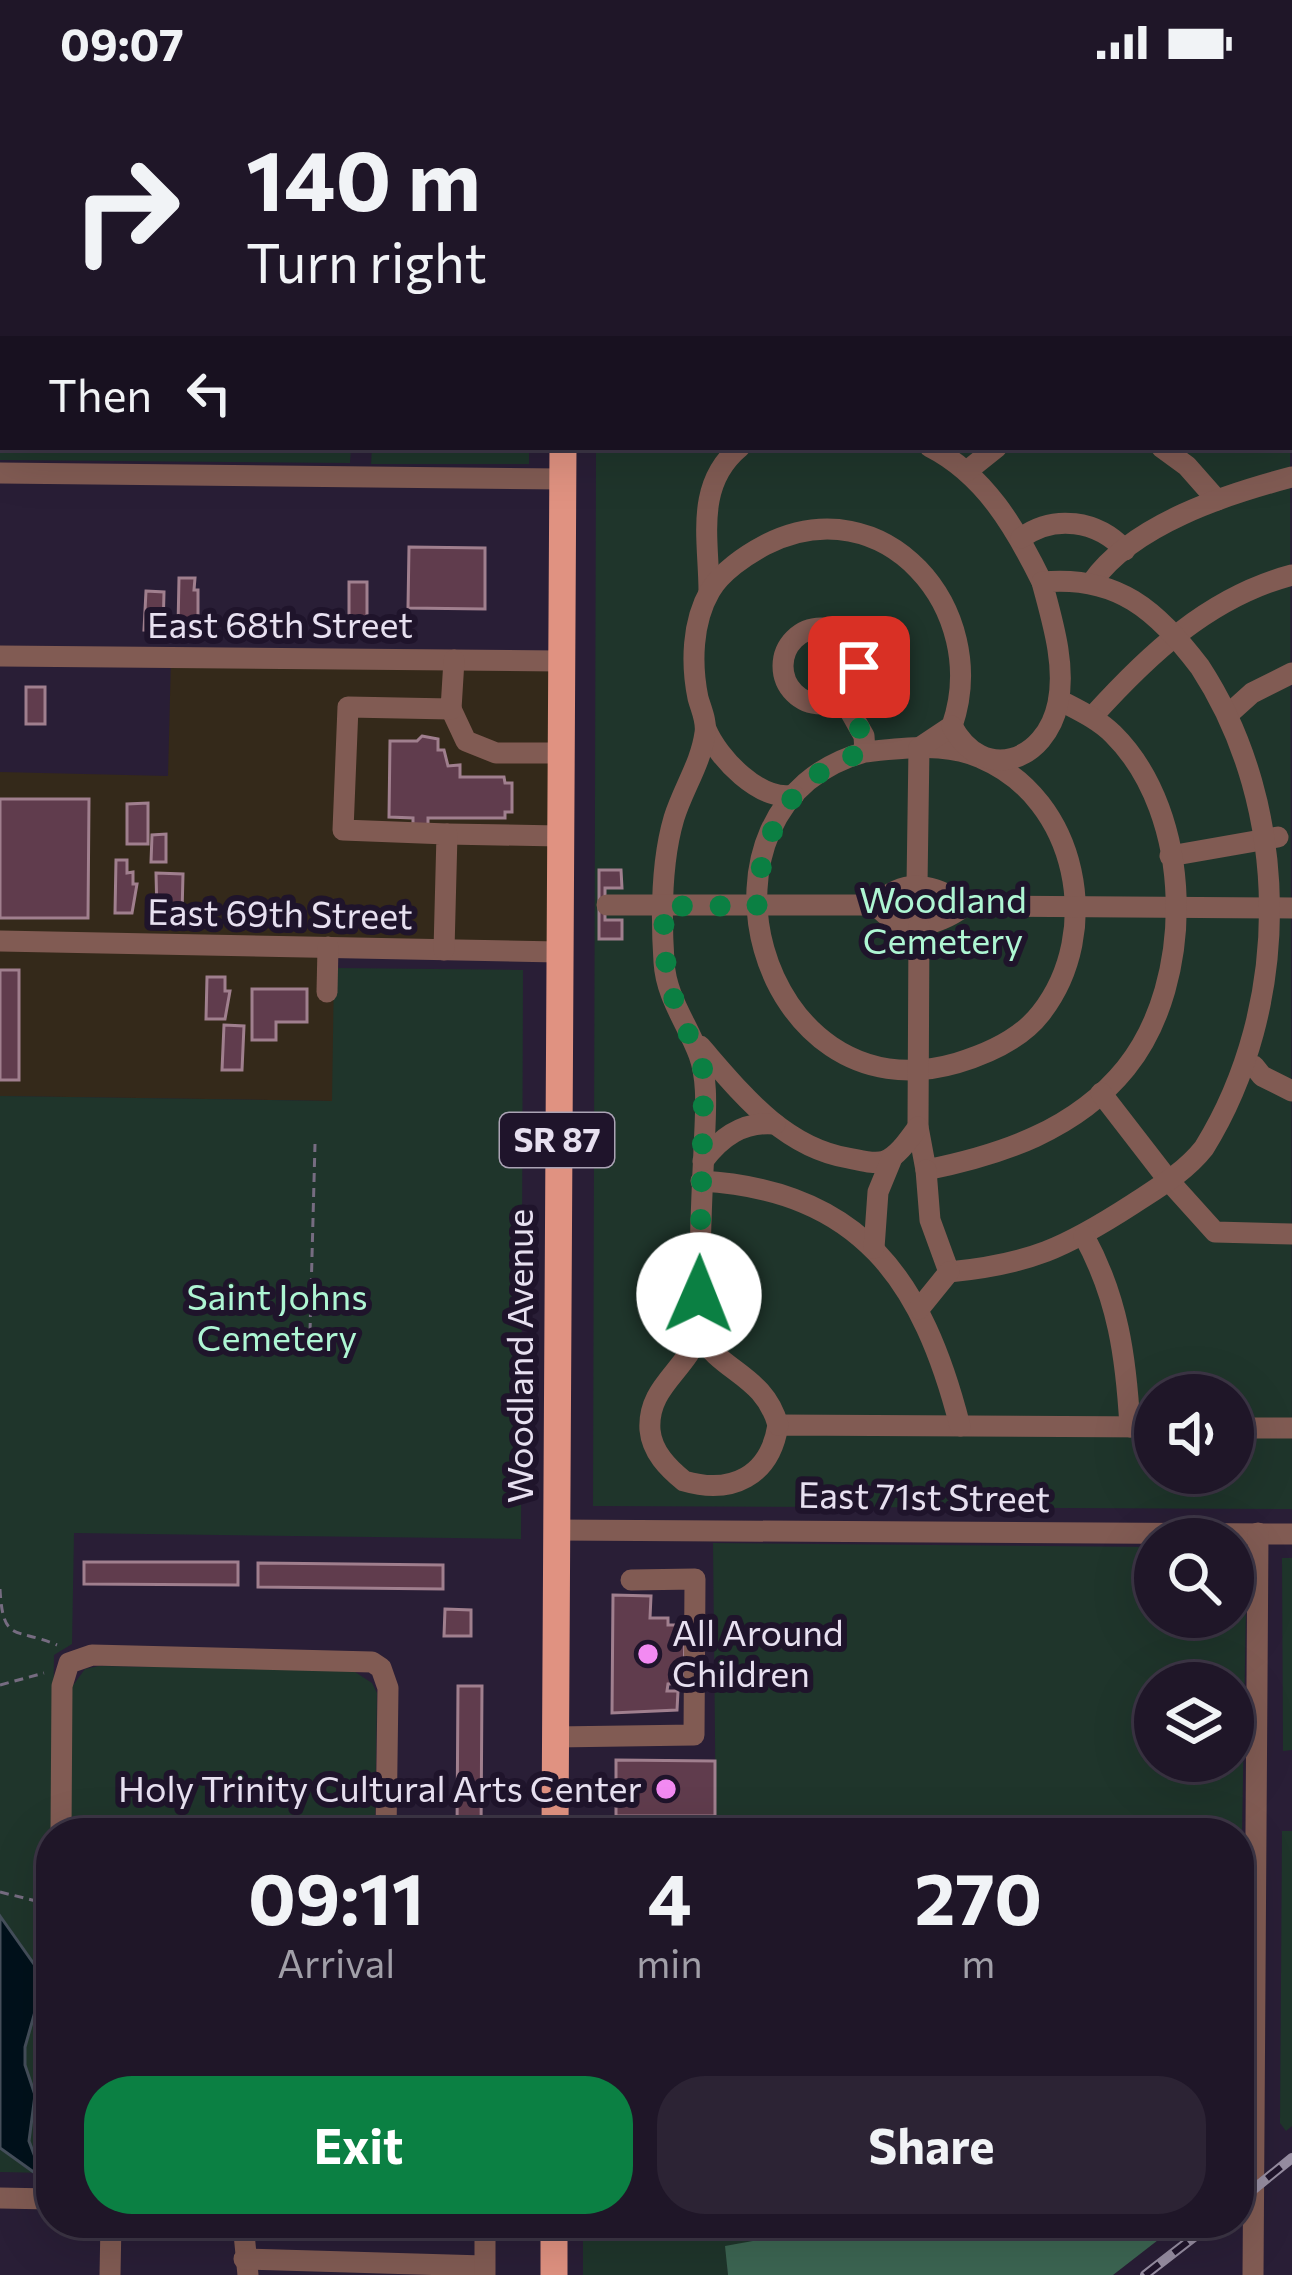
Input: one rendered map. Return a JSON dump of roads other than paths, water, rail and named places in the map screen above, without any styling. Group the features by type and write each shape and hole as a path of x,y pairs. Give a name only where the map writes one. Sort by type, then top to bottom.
{"main road":[{"name":"Woodland Avenue","path":"555,1818 562,450"},
{"path":"554,2238 554,2275"}],"street":[{"path":"737,450 720,468 709,494 709,592 695,645 697,692 706,729 734,767 782,802"},
{"path":"935,450 967,471 1021,538 1042,582 1056,643 1059,700 1048,732 1034,748 1008,760 984,758 919,748 865,752 834,763 782,802 764,853 757,906 766,964 784,998 810,1029 865,1062 919,1069 978,1055 1031,1024 1064,972 1075,908 1070,864 1054,821 1034,797 984,758 965,745 952,725"},
{"path":"967,471 993,450"},
{"path":"1165,450 1187,466 1217,500"},
{"path":"0,473 562,478"},
{"path":"1092,582 1125,550 1217,500 1292,477"},
{"path":"1021,538 1040,527 1068,522 1102,532 1125,550"},
{"path":"709,592 741,560 787,536 842,531 894,547 930,581 952,624 960,694 952,725 919,748"},
{"path":"1092,717 1141,665 1219,604 1292,574"},
{"path":"920,1310 949,1272 1034,1258 1084,1236 1168,1181 1204,1149 1254,1066 1280,986 1289,908 1286,871 1256,756 1232,711 1175,637 1139,603 1092,582 1042,582"},
{"name":"East 68th Street","path":"0,656 560,662"},
{"path":"454,660 451,709 466,741 496,753 559,753"},
{"path":"1232,711 1252,693 1292,673"},
{"path":"842,698 864,736 865,752"},
{"path":"926,1170 1021,1144 1073,1116 1101,1093 1140,1048 1162,999 1174,908 1170,856 1159,811 1143,773 1112,733 1059,700"},
{"path":"451,709 348,707 343,830 559,836"},
{"path":"699,1334 714,1354 760,1389 778,1425 767,1461 740,1482 702,1486 684,1481 662,1460 651,1437 653,1404 699,1334 704,1072 667,982 663,906 674,818 706,729"},
{"path":"917,885 919,748"},
{"path":"444,950 447,834"},
{"path":"1170,856 1278,838"},
{"path":"607,905 876,905 898,889 917,885 944,892 965,905 1289,908"},
{"path":"876,905 891,920 919,926 936,923 965,905"},
{"path":"919,926 918,1127 930,1220 949,1272"},
{"name":"East 69th Street","path":"0,941 558,952"},
{"path":"327,992 328,947"},
{"path":"689,1033 753,1105 809,1146 872,1163 892,1158"},
{"path":"1254,1066 1271,1082 1292,1091"},
{"path":"1101,1093 1168,1181 1216,1232 1292,1234"},
{"path":"702,1171 728,1135 760,1122 775,1124"},
{"path":"874,1248 878,1192 892,1158 918,1127"},
{"path":"702,1171 782,1193 853,1230 874,1248 920,1310 960,1426"},
{"path":"1084,1236 1116,1307 1130,1426"},
{"path":"778,1425 1134,1426"},
{"path":"1254,1428 1292,1428"},
{"name":"East 71st Street","path":"555,1530 1292,1534"},
{"path":"1254,2127 1258,1534"},
{"path":"555,1737 694,1736 695,1579 632,1580"},
{"path":"61,1818 63,1654 360,1659 381,1668 388,1688 386,1818"},
{"path":"0,2198 36,2199"},
{"path":"110,2275 111,2238"},
{"path":"246,2267 484,2270 485,2238"},
{"path":"1253,2238 1253,2275"}],"water":[{"path":"0,1916 36,1967 36,2008 25,2047 25,2065 35,2095 29,2141 35,2173 0,2148"}],"railway":[{"path":"1254,2189 1292,2158"},
{"path":"1145,2275 1193,2238"}],"place":[{"name":"All Around Children","path":"648,1654"},
{"name":"Holy Trinity Cultural Arts Center","path":"666,1789"}],"park label":[{"name":"Woodland Cemetery","path":"943,920"},
{"name":"Saint Johns Cemetery","path":"277,1318"}]}
